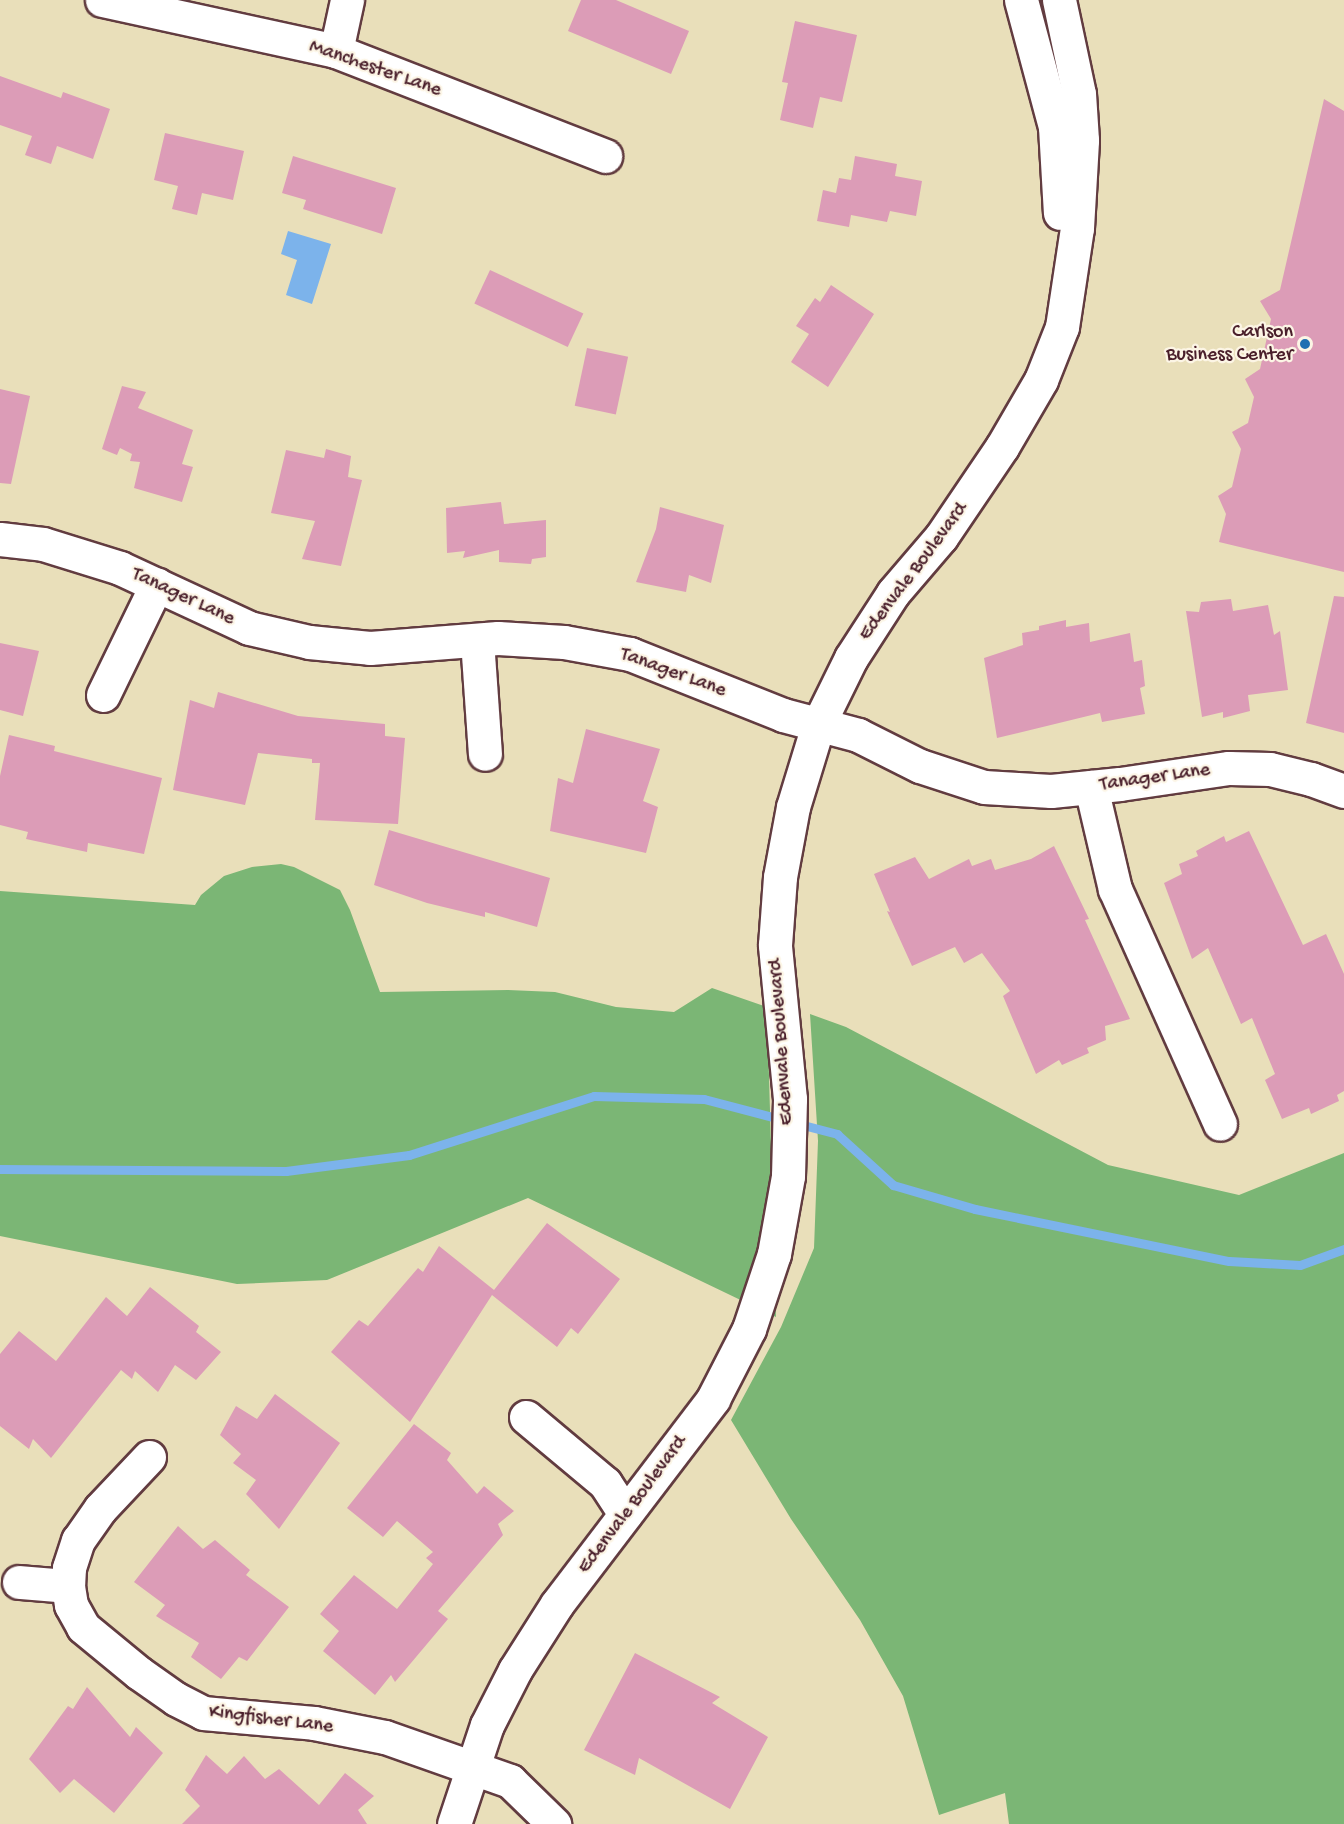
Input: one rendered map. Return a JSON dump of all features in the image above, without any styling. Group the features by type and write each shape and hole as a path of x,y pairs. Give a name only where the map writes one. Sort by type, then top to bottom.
{"street":[{"name":"Manchester Lane","path":"102,0 336,51 605,156"},
{"path":"336,51 347,0"},
{"name":"Edenvale Boulevard","path":"1002,447 1040,326 1059,217 1055,127 1021,0"},
{"name":"Edenvale Boulevard","path":"454,1824 471,1767 487,1725 515,1670 557,1604 713,1399 749,1329 774,1254 788,1176 790,1099 775,945 780,877 793,807 818,725 851,658 893,593 942,537 1002,447 1041,380 1062,327 1077,228 1082,140 1079,94 1059,0"},
{"name":"Tanager Lane","path":"0,539 43,544 120,568 249,628 309,642 370,648 498,638 564,642 630,654 783,715 858,735 920,766 984,787 1052,791 1230,768 1270,769 1311,778 1344,791"},
{"path":"103,695 157,584"},
{"path":"477,640 485,754"},
{"path":"1091,787 1115,889 1220,1124"},
{"path":"526,1417 605,1483 625,1514"},
{"name":"Kingfisher Lane","path":"148,1457 100,1509 78,1540 69,1568 68,1586 71,1605 83,1627 139,1673 176,1699 203,1713 314,1723 373,1735 510,1781 554,1824"},
{"path":"20,1582 68,1586"}],"green space":[{"path":"281,864 294,867 340,890 350,910 380,992 508,990 555,992 616,1007 674,1012 712,988 767,1007 776,1317 528,1198 327,1280 237,1284 0,1236 0,891 195,905 201,895 224,876 252,867"},
{"path":"810,1014 846,1027 1108,1165 1239,1195 1344,1153 1344,1824 1009,1824 1005,1793 939,1815 903,1696 860,1620 791,1519 731,1420 781,1327 814,1248 818,1141"}],"water":[{"path":"288,231 331,244 312,304 286,295 297,260 281,254"}],"building":[{"path":"581,0 616,0 689,31 671,74 568,31"},
{"path":"795,21 857,35 842,102 820,97 813,128 780,120 788,83 782,82"},
{"path":"0,76 61,98 63,92 110,109 93,159 57,146 51,164 25,155 32,136 0,125"},
{"name":"Carlson Business Center","path":"1324,99 1344,111 1344,572 1219,542 1226,514 1218,496 1232,487 1241,449 1232,432 1248,423 1254,397 1245,379 1260,369 1271,319 1260,301 1280,290"},
{"path":"165,133 244,151 233,200 202,193 197,215 172,209 178,186 154,180"},
{"path":"293,156 396,188 382,234 303,209 306,200 282,193"},
{"path":"855,156 897,164 895,176 922,181 916,216 890,211 887,222 851,215 849,227 817,221 823,190 836,193 839,178 851,180"},
{"path":"490,270 583,314 568,347 474,304"},
{"path":"831,285 874,314 828,387 791,362 809,334 796,326 815,298 820,302"},
{"path":"587,348 628,357 616,414 575,406"},
{"path":"122,386 146,392 138,408 193,430 182,464 193,467 182,502 134,488 140,462 130,461 132,454 120,448 117,455 102,449"},
{"path":"0,389 30,396 11,484 0,483"},
{"path":"326,449 351,456 348,477 362,480 341,566 302,559 315,521 271,513 286,450 324,458"},
{"path":"501,502 504,524 546,520 546,557 532,559 531,564 499,562 499,550 463,558 465,551 447,553 446,508"},
{"path":"660,507 724,525 711,583 689,575 686,592 636,582 656,529"},
{"path":"1334,596 1344,597 1344,733 1306,723"},
{"path":"1231,599 1233,611 1268,605 1274,635 1280,631 1288,690 1248,695 1250,711 1223,718 1223,712 1202,717 1186,611 1199,612 1201,602"},
{"path":"1066,620 1066,627 1089,623 1090,642 1130,633 1134,662 1142,660 1145,686 1140,688 1145,714 1102,722 1100,713 997,738 984,658 1023,645 1022,633 1039,630 1039,626"},
{"path":"0,643 39,651 23,716 0,710"},
{"path":"218,692 298,716 385,724 385,736 405,738 398,824 315,820 320,763 312,763 312,759 258,753 245,805 173,790 190,700 214,708"},
{"path":"586,729 660,749 643,801 658,807 646,853 550,831 558,778 573,783"},
{"path":"9,735 55,746 54,751 162,778 144,854 88,843 87,852 26,839 28,832 0,825 0,776"},
{"path":"389,830 550,878 537,927 485,912 485,917 427,903 374,885"},
{"path":"1249,831 1303,945 1326,934 1344,974 1344,1091 1337,1095 1339,1101 1311,1114 1309,1108 1282,1119 1265,1080 1275,1074 1252,1018 1241,1024 1208,948 1192,959 1164,883 1182,874 1179,864 1198,856 1196,851 1224,836 1226,842"},
{"path":"1054,846 1089,919 1085,920 1130,1019 1105,1026 1106,1040 1087,1048 1089,1053 1062,1065 1059,1060 1036,1074 1003,996 1010,991 982,953 964,963 955,947 912,966 887,911 890,912 874,874 915,857 929,879 969,859 972,866 991,859 995,870 1031,859"},
{"path":"547,1223 620,1279 578,1334 571,1328 557,1347 492,1295 410,1422 331,1352 359,1320 368,1326 418,1268 423,1272 439,1246 494,1290"},
{"path":"150,1287 199,1326 196,1332 221,1352 196,1380 175,1365 158,1392 135,1371 132,1379 121,1370 51,1458 33,1439 29,1449 0,1426 0,1354 19,1331 56,1361 106,1297 127,1316"},
{"path":"275,1394 340,1443 279,1529 246,1494 256,1480 233,1463 241,1454 220,1435 236,1406 257,1419"},
{"path":"414,1424 451,1453 447,1460 477,1494 484,1486 514,1511 498,1524 503,1535 438,1611 448,1619 395,1682 391,1675 375,1695 323,1651 339,1631 320,1614 354,1575 397,1609 433,1564 426,1558 433,1552 397,1521 383,1537 347,1508"},
{"path":"178,1526 203,1549 215,1540 250,1570 246,1575 289,1607 247,1661 239,1657 221,1679 191,1657 199,1643 156,1616 165,1605 134,1582"},
{"path":"635,1653 720,1697 712,1703 768,1737 730,1809 639,1758 635,1775 584,1750"},
{"path":"87,1687 130,1737 136,1727 163,1753 114,1813 74,1779 60,1793 29,1759 68,1706 73,1709"},
{"path":"206,1755 227,1774 244,1756 265,1779 279,1769 319,1805 345,1773 374,1796 358,1810 367,1824 182,1824 200,1806 185,1790"}],"waterway":[{"path":"0,1169 286,1171 409,1155 594,1096 704,1099 837,1134 893,1185 975,1209 1229,1261 1300,1265 1344,1249"}],"place":[{"name":"Carlson Business Center","path":"1305,344"}]}
